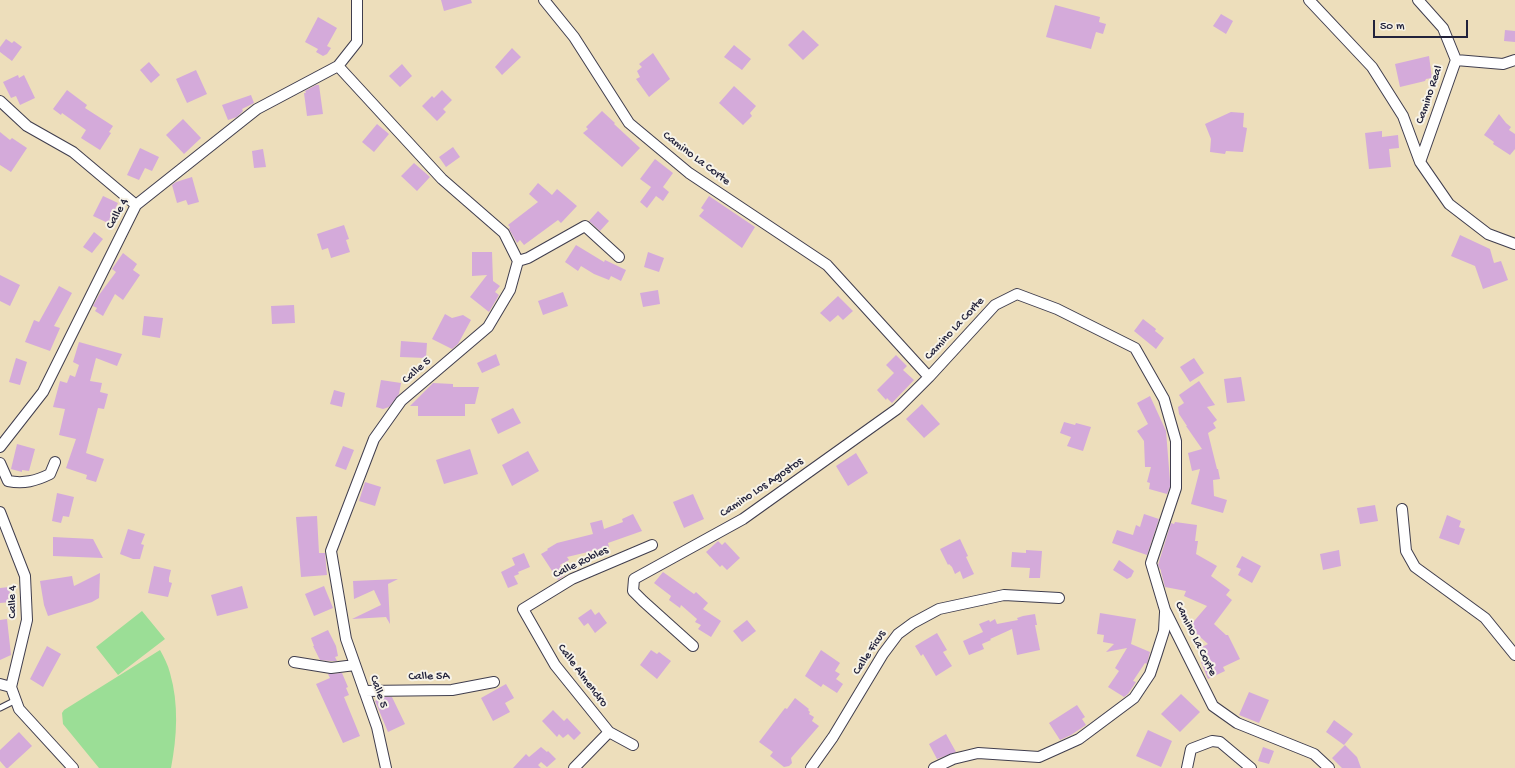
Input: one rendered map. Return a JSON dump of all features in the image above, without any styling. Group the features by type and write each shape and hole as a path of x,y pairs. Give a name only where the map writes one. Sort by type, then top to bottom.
{"street":[{"path":"357,0 357,42 338,66 442,179 504,233 518,261 528,258 585,226 620,257"},
{"name":"Camino La Corte","path":"544,0 574,37 629,123 689,173 827,265 929,377 995,305 1017,294 1057,309 1135,348 1164,399 1176,441 1176,488 1152,563 1165,610 1213,706 1237,723 1314,754 1329,768"},
{"path":"1309,0 1372,67 1402,116 1420,162 1449,204 1488,234 1515,244"},
{"name":"Camino Real","path":"1418,0 1443,28 1456,60 1420,162"},
{"path":"1456,60 1503,64 1515,60"},
{"name":"Calle 4","path":"0,447 44,392 136,205 257,109 338,66"},
{"path":"0,102 27,126 74,152 136,205"},
{"name":"Calle 5","path":"386,768 377,727 346,639 331,551 374,439 401,401 488,327 510,290 518,261"},
{"name":"Camino Los Agostos","path":"693,646 634,591 634,579 743,519 897,409 929,377"},
{"path":"0,463 8,481 20,483 39,480 50,474 55,462"},
{"path":"1402,509 1406,551 1415,567 1485,618 1515,655"},
{"name":"Calle 4","path":"0,512 26,576 27,620 11,687"},
{"name":"Calle Robles","path":"523,609 572,580 652,545"},
{"name":"Calle Ficus","path":"811,768 833,738 884,654 898,634 913,623 939,609 1004,595 1059,598"},
{"name":"Calle Almendro","path":"523,609 555,665 609,732 633,745"},
{"path":"934,768 953,759 978,753 1039,757 1079,739 1134,698 1150,674 1164,631 1165,610"},
{"path":"294,662 331,668 355,665"},
{"name":"Calle 5A","path":"364,691 452,690 494,682"},
{"path":"0,684 11,687 19,709 73,768"},
{"path":"574,768 609,732"},
{"path":"1187,768 1191,749 1212,741 1220,742 1251,768"}],"lane":[{"path":"0,708 16,700"}],"green space":[{"path":"142,611 165,639 118,675 96,647"},
{"path":"160,650 169,670 175,697 176,732 171,768 99,768 63,724 62,713 64,710"}],"building":[{"path":"441,0 471,0 472,3 444,11"},
{"path":"1055,5 1100,17 1099,22 1106,24 1103,34 1096,32 1091,49 1046,37"},
{"path":"1221,14 1233,21 1226,34 1213,26"},
{"path":"318,17 337,28 327,46 331,48 327,54 323,56 316,52 318,49 305,42"},
{"path":"803,30 819,45 803,60 788,45"},
{"path":"1505,30 1515,31 1515,42 1504,41"},
{"path":"6,39 12,43 14,41 22,47 12,61 0,52 0,47"},
{"path":"734,45 751,59 742,70 724,57"},
{"path":"512,48 521,57 502,75 495,67"},
{"path":"653,53 670,79 649,97 636,79 640,77 637,71 642,67 639,64"},
{"path":"1429,56 1432,78 1400,87 1395,64"},
{"path":"149,62 160,75 151,83 140,70"},
{"path":"402,64 412,76 400,87 389,76"},
{"path":"196,70 207,94 187,103 176,79"},
{"path":"18,75 19,78 24,75 35,98 20,105 16,96 11,98 3,82"},
{"path":"316,85 319,85 323,114 307,116 304,93"},
{"path":"734,86 756,106 750,113 752,116 743,125 719,103"},
{"path":"67,90 87,105 85,108 113,126 109,132 111,133 100,150 81,138 86,130 62,113 61,115 53,109"},
{"path":"442,90 452,100 443,109 446,112 437,121 422,106 432,96 434,98"},
{"path":"251,95 254,103 242,109 243,111 237,117 228,120 222,105"},
{"path":"602,111 640,148 622,167 583,133 588,129 586,127"},
{"path":"1231,112 1244,113 1243,127 1247,128 1243,152 1226,151 1225,154 1210,152 1211,139 1205,124"},
{"path":"1499,114 1511,127 1509,130 1515,134 1515,149 1510,155 1493,144 1494,142 1484,135"},
{"path":"183,119 201,138 184,154 166,135"},
{"path":"377,124 389,134 374,152 362,142"},
{"path":"1382,131 1382,137 1398,135 1399,148 1389,149 1391,167 1369,169 1365,133"},
{"path":"0,132 10,140 12,138 27,148 11,172 0,165"},
{"path":"453,147 460,157 446,167 439,157"},
{"path":"140,148 159,157 152,171 145,168 139,180 127,175"},
{"path":"263,149 266,167 254,168 252,151"},
{"path":"655,159 673,173 663,187 669,192 663,201 656,196 647,208 640,202 651,187 640,179"},
{"path":"414,163 430,177 417,191 401,176"},
{"path":"192,177 199,202 188,205 186,200 177,203 172,185 176,182"},
{"path":"538,183 552,195 557,189 577,206 561,223 558,220 524,245 520,240 517,243 508,225 538,202 529,194"},
{"path":"103,196 118,203 108,223 93,216"},
{"path":"709,196 755,227 742,248 699,216 704,210 701,208"},
{"path":"598,211 609,221 600,231 589,221"},
{"path":"344,225 349,239 346,240 350,252 331,258 328,248 322,250 317,234"},
{"path":"94,232 103,239 92,253 83,247"},
{"path":"1460,235 1490,249 1494,263 1501,261 1508,280 1483,289 1475,266 1451,256"},
{"path":"576,245 604,262 605,260 626,270 621,281 611,276 609,280 594,274 581,266 578,271 565,262"},
{"path":"472,252 492,252 493,281 500,286 495,292 499,295 489,312 470,297 487,275 472,276"},
{"path":"648,252 664,258 659,272 644,267"},
{"path":"123,253 137,264 133,270 140,275 123,300 115,294 103,316 95,311 97,308 93,306 116,272 112,269"},
{"path":"0,275 20,285 10,306 0,301"},
{"path":"59,286 72,293 54,326 60,328 50,351 25,342 34,320 39,322"},
{"path":"658,290 660,304 643,307 640,293"},
{"path":"563,292 568,306 543,315 538,301"},
{"path":"838,296 853,311 843,320 838,315 830,322 820,313"},
{"path":"294,305 295,323 272,324 271,306"},
{"path":"445,314 452,318 463,315 471,320 458,344 452,349 432,339"},
{"path":"144,316 163,318 160,338 142,335"},
{"path":"1143,319 1156,329 1155,331 1164,338 1156,349 1134,331"},
{"path":"401,341 427,343 426,358 400,357"},
{"path":"79,342 122,354 117,366 96,358 90,381 102,383 100,392 108,394 104,409 98,408 86,453 104,459 96,482 86,479 87,475 66,468 76,439 59,435 65,409 53,407 60,381 67,383 70,375 75,377 79,365 73,362"},
{"path":"496,354 500,365 482,373 477,363"},
{"path":"896,355 907,366 903,370 914,380 892,403 887,398 886,400 877,390 894,373 886,365"},
{"path":"16,358 27,362 20,385 9,382"},
{"path":"1194,358 1204,373 1190,382 1180,367"},
{"path":"1241,377 1245,401 1227,403 1224,379"},
{"path":"381,380 401,383 399,394 389,407 383,409 376,407"},
{"path":"1199,381 1215,405 1207,407 1217,420 1213,423 1216,428 1208,433 1220,479 1213,480 1214,496 1227,500 1223,513 1191,504 1200,469 1192,471 1188,453 1202,449 1179,414 1178,407 1184,403 1179,395"},
{"path":"433,383 453,384 453,387 479,387 475,404 465,404 465,416 418,416 418,406 410,406"},
{"path":"334,390 345,393 342,407 330,404"},
{"path":"1150,396 1166,431 1170,481 1170,487 1167,494 1149,489 1150,483 1147,482 1151,467 1145,467 1144,441 1137,431 1148,424 1137,403"},
{"path":"922,404 940,424 924,438 906,419"},
{"path":"513,408 521,423 498,434 491,419"},
{"path":"1064,422 1075,425 1076,423 1091,427 1083,451 1067,446 1071,437 1060,433"},
{"path":"17,444 35,449 29,471 22,470 22,472 11,469"},
{"path":"343,446 354,450 346,470 335,466"},
{"path":"470,449 478,474 444,484 436,460"},
{"path":"528,451 539,471 512,486 502,465"},
{"path":"856,453 868,473 848,486 836,466"},
{"path":"365,482 381,487 375,506 359,501"},
{"path":"57,493 74,497 69,517 63,516 61,523 52,521"},
{"path":"693,494 704,519 684,528 673,502"},
{"path":"1375,505 1378,521 1360,524 1357,508"},
{"path":"633,514 642,531 608,543 609,547 567,557 569,560 560,565 565,575 558,580 541,554 557,543 593,534 590,523 602,520 604,529 623,522 622,519"},
{"path":"1144,514 1159,519 1147,555 1112,543 1117,530 1133,535 1136,525 1140,527"},
{"path":"1447,515 1461,521 1459,527 1465,529 1459,545 1439,538"},
{"path":"317,516 319,553 325,553 327,575 301,577 296,517"},
{"path":"1175,522 1197,525 1195,541 1198,541 1196,554 1217,566 1211,576 1230,590 1226,595 1232,600 1214,624 1226,635 1228,635 1240,659 1223,667 1225,671 1208,679 1201,662 1205,660 1200,648 1208,644 1189,627 1207,606 1184,596 1186,591 1165,587 1161,570 1158,565 1171,523 1174,524"},
{"path":"128,529 145,534 141,544 144,545 140,559 133,559 120,554"},
{"path":"53,537 93,539 103,558 53,556"},
{"path":"960,539 974,574 963,579 960,571 955,574 952,567 949,564 948,565 940,549"},
{"path":"718,541 722,545 725,542 740,558 727,570 722,565 720,567 706,552"},
{"path":"1026,550 1042,551 1040,578 1029,578 1030,568 1011,567 1012,552 1026,553"},
{"path":"1339,550 1341,566 1323,570 1320,554"},
{"path":"524,553 530,567 518,572 519,574 514,576 518,584 508,588 501,572 515,565 512,558"},
{"path":"1242,556 1261,566 1252,583 1238,575 1241,569 1236,567"},
{"path":"1119,560 1134,571 1131,577 1127,579 1113,570"},
{"path":"154,566 171,570 169,582 172,583 168,597 148,593"},
{"path":"663,572 694,594 696,592 708,603 703,609 721,621 711,637 698,629 701,625 695,622 697,619 681,605 680,608 669,600 671,596 654,583"},
{"path":"100,573 99,598 92,602 48,616 44,605 40,581 72,576 74,586"},
{"path":"398,579 388,584 390,624 386,617 352,619 381,605 374,590 354,599 353,581"},
{"path":"242,586 248,608 217,616 211,595"},
{"path":"324,586 333,608 314,616 305,594"},
{"path":"9,587 11,602 0,603 0,588"},
{"path":"591,609 595,615 599,612 607,623 595,633 588,623 584,626 578,618"},
{"path":"1100,613 1136,619 1131,644 1150,652 1147,664 1145,663 1133,681 1136,682 1128,694 1124,697 1108,687 1119,671 1115,668 1127,648 1106,652 1114,644 1103,642 1104,635 1097,634"},
{"path":"1035,614 1037,625 1035,625 1040,650 1017,655 1012,629 990,639 991,640 982,644 984,649 969,655 963,641 983,632 979,624 989,620 990,622 995,619 997,624 1018,620 1017,618"},
{"path":"7,619 11,655 0,660 0,620"},
{"path":"747,620 756,631 742,642 733,631"},
{"path":"328,630 336,646 338,656 335,657 337,661 320,660 313,646 311,638"},
{"path":"937,633 947,650 943,652 952,666 936,676 923,654 921,656 915,646"},
{"path":"47,646 61,654 43,687 30,679"},
{"path":"651,650 657,654 659,652 671,661 657,679 640,665"},
{"path":"821,650 840,663 835,671 840,674 836,679 843,684 837,693 823,684 821,687 805,676"},
{"path":"342,673 348,687 346,688 349,695 344,697 360,736 343,743 316,684 330,678 328,674"},
{"path":"506,684 514,698 505,703 510,712 493,721 481,698"},
{"path":"1249,692 1269,700 1259,723 1239,715"},
{"path":"1181,694 1200,712 1180,732 1161,714"},
{"path":"382,697 392,697 405,724 388,732 375,701"},
{"path":"795,698 809,709 809,714 814,717 812,721 819,726 791,758 792,763 789,766 784,767 770,756 773,752 759,742 785,708 787,709"},
{"path":"1077,705 1085,717 1082,719 1086,725 1060,740 1049,723"},
{"path":"553,710 564,721 567,718 581,733 574,740 568,734 563,738 559,734 557,737 542,721"},
{"path":"1334,720 1353,734 1344,745 1326,732"},
{"path":"1148,730 1172,741 1161,767 1136,756"},
{"path":"19,732 32,746 8,768 6,768 0,761 0,750"},
{"path":"946,734 956,752 937,759 929,744"},
{"path":"1345,745 1357,757 1361,768 1342,768 1332,758"},
{"path":"541,747 547,752 548,751 556,759 547,767 541,762 538,765 541,768 513,768 526,754 529,757"},
{"path":"1263,747 1274,751 1269,764 1258,761"}]}
